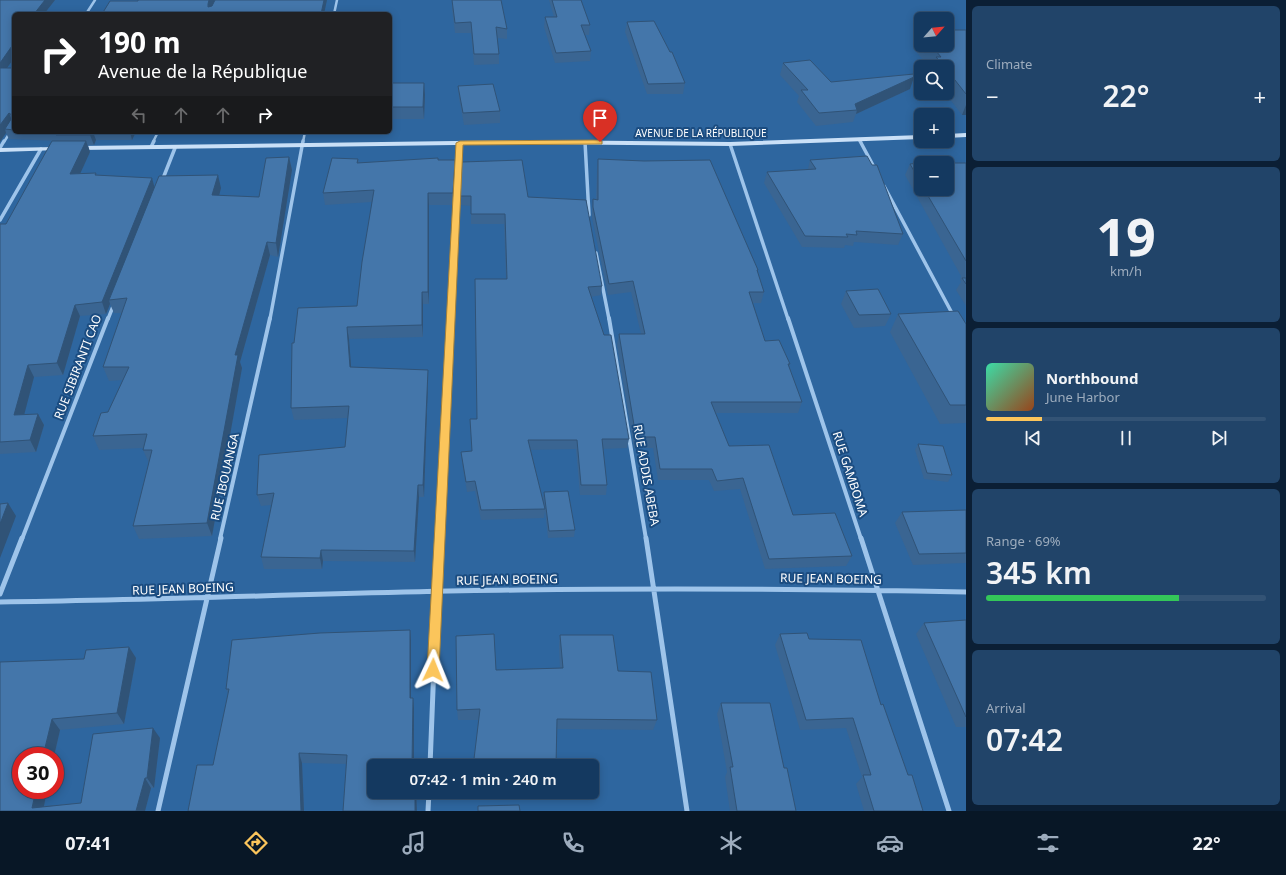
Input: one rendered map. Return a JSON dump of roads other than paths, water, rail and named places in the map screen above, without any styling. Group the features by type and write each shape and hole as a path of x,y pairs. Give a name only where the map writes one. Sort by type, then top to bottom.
{"street":[{"path":"87,12 95,0"},
{"path":"334,12 337,0"},
{"path":"0,149 12,129"},
{"path":"151,148 157,134"},
{"name":"RUE IBOUANGA","path":"158,811 208,598 269,326 305,134"},
{"path":"954,136 966,135"},
{"name":"AVENUE DE LA RÉPUBLIQUE","path":"72,148 175,148 585,142 730,144 914,137"},
{"path":"859,139 878,174"},
{"path":"585,142 589,218"},
{"path":"430,759 436,591 460,143"},
{"name":"RUE GAMBOMA","path":"730,144 950,811"},
{"path":"0,149 64,148"},
{"path":"160,185 175,148"},
{"path":"0,220 41,149"},
{"path":"881,181 955,318"},
{"name":"RUE ADDIS ABEBA","path":"595,248 607,307 655,589 687,811"},
{"name":"RUE SIBIRANTI CAO","path":"0,594 117,296"},
{"name":"RUE JEAN BOEING","path":"0,602 208,598 436,591 655,589 966,592"},
{"path":"428,811 429,799"}]}
